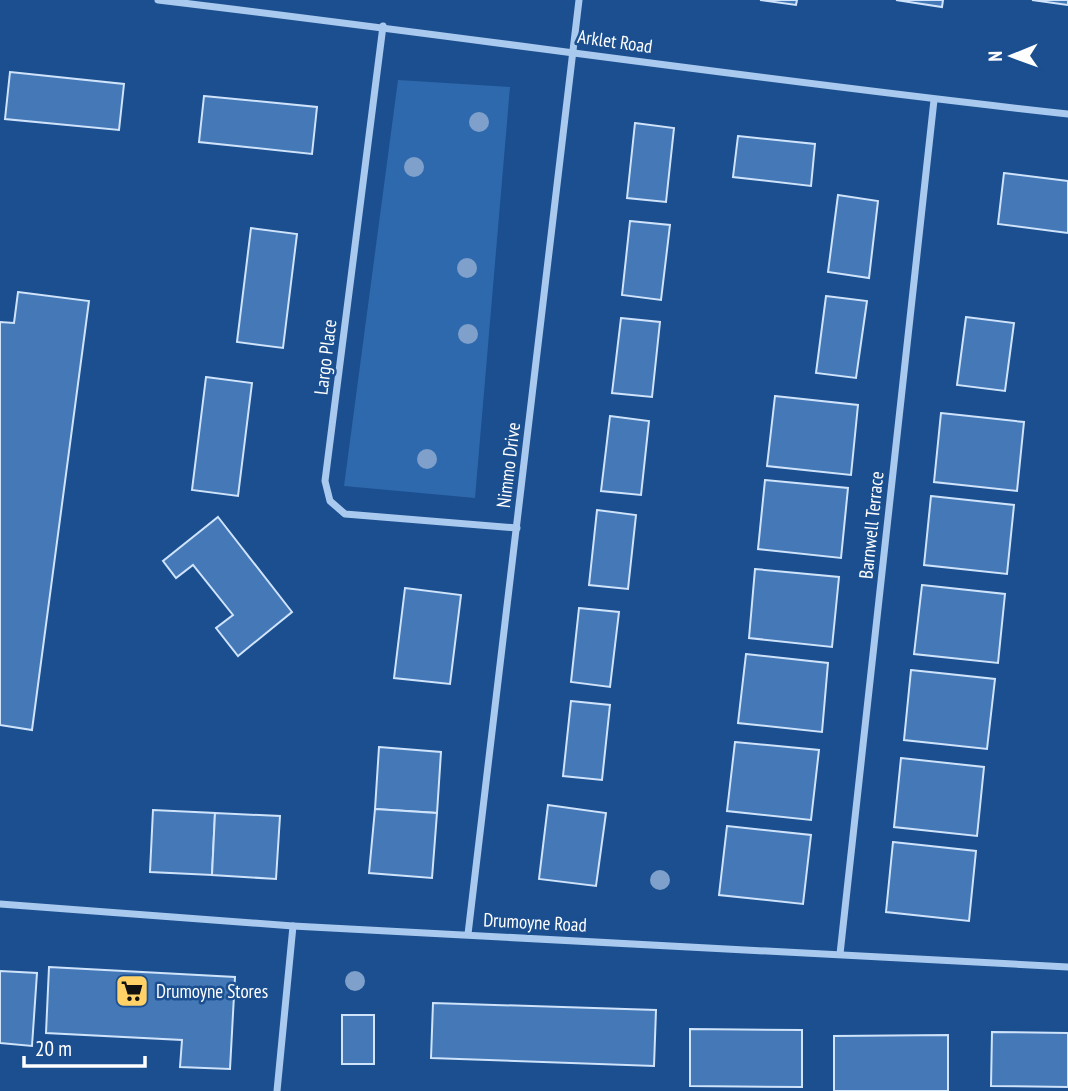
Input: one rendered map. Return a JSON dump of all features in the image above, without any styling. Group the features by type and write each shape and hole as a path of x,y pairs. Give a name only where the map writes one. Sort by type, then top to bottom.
{"street":[{"name":"Arklet Road","path":"158,0 383,26 934,100 1068,114"},
{"name":"Nimmo Drive","path":"468,934 579,0"},
{"name":"Largo Place","path":"383,26 325,481 330,501 345,514 517,528"},
{"name":"Barnwell Terrace","path":"840,954 934,100"},
{"name":"Drumoyne Road","path":"0,904 293,926 1068,967"},
{"path":"277,1091 293,926"}],"shaded area":[{"path":"398,80 510,87 475,498 344,486"}],"building":[{"path":"760,0 797,0 796,5"},
{"path":"896,0 943,0 942,7"},
{"path":"1032,0 1068,0 1068,5"},
{"path":"10,72 124,84 119,130 5,119"},
{"path":"204,96 317,107 312,154 199,142"},
{"path":"635,123 674,128 666,202 627,198"},
{"path":"738,136 815,144 811,186 733,177"},
{"path":"1004,173 1068,181 1068,233 998,224"},
{"path":"838,195 878,201 869,278 828,272"},
{"path":"630,221 670,225 661,300 622,295"},
{"path":"251,228 297,234 283,348 237,342"},
{"path":"18,292 89,301 32,730 0,725 0,322 14,323"},
{"path":"826,296 867,301 856,378 816,373"},
{"path":"966,317 1014,323 1005,391 957,385"},
{"path":"621,318 660,322 652,397 612,393"},
{"path":"206,377 252,383 238,496 192,490"},
{"path":"775,396 858,405 851,475 767,466"},
{"path":"941,413 1024,422 1017,491 934,482"},
{"path":"610,416 649,421 641,495 601,491"},
{"path":"765,480 848,488 841,558 758,549"},
{"path":"931,496 1014,505 1007,574 924,565"},
{"path":"597,510 636,515 628,589 589,585"},
{"path":"218,517 292,612 238,656 216,628 233,615 193,565 176,578 163,561"},
{"path":"755,569 839,577 832,647 749,638"},
{"path":"922,585 1005,594 998,663 914,654"},
{"path":"405,588 461,595 450,684 394,678"},
{"path":"579,608 619,612 610,687 571,682"},
{"path":"746,654 828,663 822,732 738,723"},
{"path":"911,670 995,679 987,749 904,740"},
{"path":"571,701 610,705 602,780 563,776"},
{"path":"735,742 819,750 811,820 727,811"},
{"path":"379,747 441,752 437,813 375,809"},
{"path":"901,758 984,767 977,836 894,827"},
{"path":"548,805 606,813 596,886 539,879"},
{"path":"375,809 437,813 432,878 369,873"},
{"path":"153,810 215,813 212,875 150,872"},
{"path":"215,813 280,816 276,879 212,875"},
{"path":"727,826 811,835 803,904 719,895"},
{"path":"893,842 976,851 969,921 886,912"},
{"path":"49,967 235,977 230,1069 180,1067 182,1040 46,1033"},
{"path":"0,971 37,973 32,1046 0,1043"},
{"path":"433,1003 656,1010 654,1066 431,1058"},
{"path":"342,1015 374,1015 374,1064 342,1064"},
{"path":"690,1029 802,1030 802,1087 690,1086"},
{"path":"992,1032 1068,1033 1068,1087 991,1086"},
{"path":"948,1035 948,1091 834,1091 834,1036"}],"place":[{"name":"Drumoyne Stores","path":"132,991"}]}
